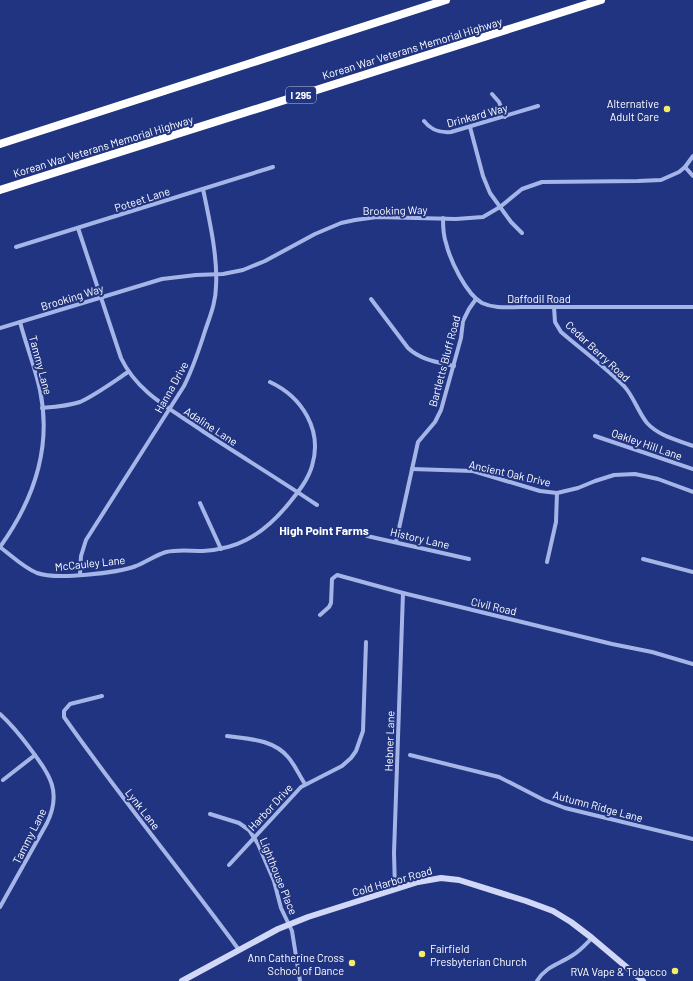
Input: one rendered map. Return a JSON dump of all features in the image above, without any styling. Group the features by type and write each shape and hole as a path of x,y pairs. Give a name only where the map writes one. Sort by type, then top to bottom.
{"highway":[{"path":"0,144 446,0"},
{"name":"Korean War Veterans Memorial Highway","path":"0,190 601,0"}],"main road":[{"name":"Cold Harbor Road","path":"182,981 289,924 323,911 434,878 455,879 544,908 563,917 592,938 642,981"}],"street":[{"path":"492,94 500,102 505,117"},
{"name":"Drinkard Way","path":"424,121 434,130 444,133 505,117 538,106"},
{"path":"470,127 486,185 493,199 511,222 522,233"},
{"name":"Brooking Way","path":"0,328 162,279 234,272 254,266 315,234 341,223 377,217 456,219 483,216 500,207 515,193 534,184 542,182 616,182 661,180 673,176 685,167 693,156"},
{"name":"Poteet Lane","path":"16,248 273,167"},
{"path":"685,167 693,176"},
{"name":"Hanna Drive","path":"80,574 81,556 86,540 184,386 195,361 213,307 216,295 216,274 212,236 203,189"},
{"path":"442,218 446,244 454,266 476,299"},
{"name":"Adaline Lane","path":"78,228 121,358 128,372 147,392 169,409 317,505"},
{"path":"371,299 408,348 414,353 421,358 454,366"},
{"name":"Daffodil Road","path":"476,299 489,306 496,307 693,307"},
{"name":"Bartletts Bluff Road","path":"396,542 418,442 435,422 441,410 461,338 463,321 476,299"},
{"name":"Cedar Berry Road","path":"554,307 556,322 561,332 623,385 647,422 654,429 668,437 693,446"},
{"name":"Tammy Lane","path":"0,547 20,516 36,477 42,449 42,408 38,384 20,322"},
{"path":"42,408 65,406 78,402 94,395 128,372"},
{"name":"McCauley Lane","path":"0,547 25,566 38,573 57,576 116,571 126,569 170,551 201,551 221,548 247,540 264,529 281,512 298,492 312,467 314,445 312,428 305,412 295,398 270,382"},
{"name":"Oakley Hill Lane","path":"595,436 693,469"},
{"name":"Ancient Oak Drive","path":"412,469 473,471 540,491 557,493 578,488 614,475 635,474 658,479 693,492"},
{"path":"547,562 556,522 557,493"},
{"path":"200,503 221,548"},
{"name":"History Lane","path":"367,536 469,559"},
{"path":"643,559 693,572"},
{"name":"Civil Road","path":"320,615 329,607 331,603 332,579 337,574 403,593 552,628 612,644 652,652 693,664"},
{"name":"Hebner Lane","path":"395,889 394,853 403,593"},
{"name":"Harbor Drive","path":"229,865 296,791 305,784 342,766 351,758 360,745 363,731 366,642"},
{"name":"Lynk Lane","path":"102,696 70,704 64,711 64,717 106,776 194,888 239,950"},
{"name":"Tammy Lane","path":"0,714 14,728 44,768 51,781 54,794 53,809 36,844 0,905"},
{"path":"227,736 263,741 276,747 287,756 305,784"},
{"name":"Autumn Ridge Lane","path":"410,755 499,777 544,800 565,808 693,839"},
{"path":"3,780 35,756"},
{"name":"Lighthouse Place","path":"210,814 239,823 249,830 254,837 274,881 281,908 294,938 300,981"},
{"path":"537,981 550,967 572,956 592,938"}],"place":[{"name":"Alternative Adult Care","path":"667,109"},
{"name":"Fairfield Presbyterian Church","path":"422,954"},
{"name":"Ann Catherine Cross School of Dance","path":"352,963"},
{"name":"RVA Vape & Tobacco","path":"675,971"}],"district":[{"name":"High Point Farms","path":"324,530"}]}
